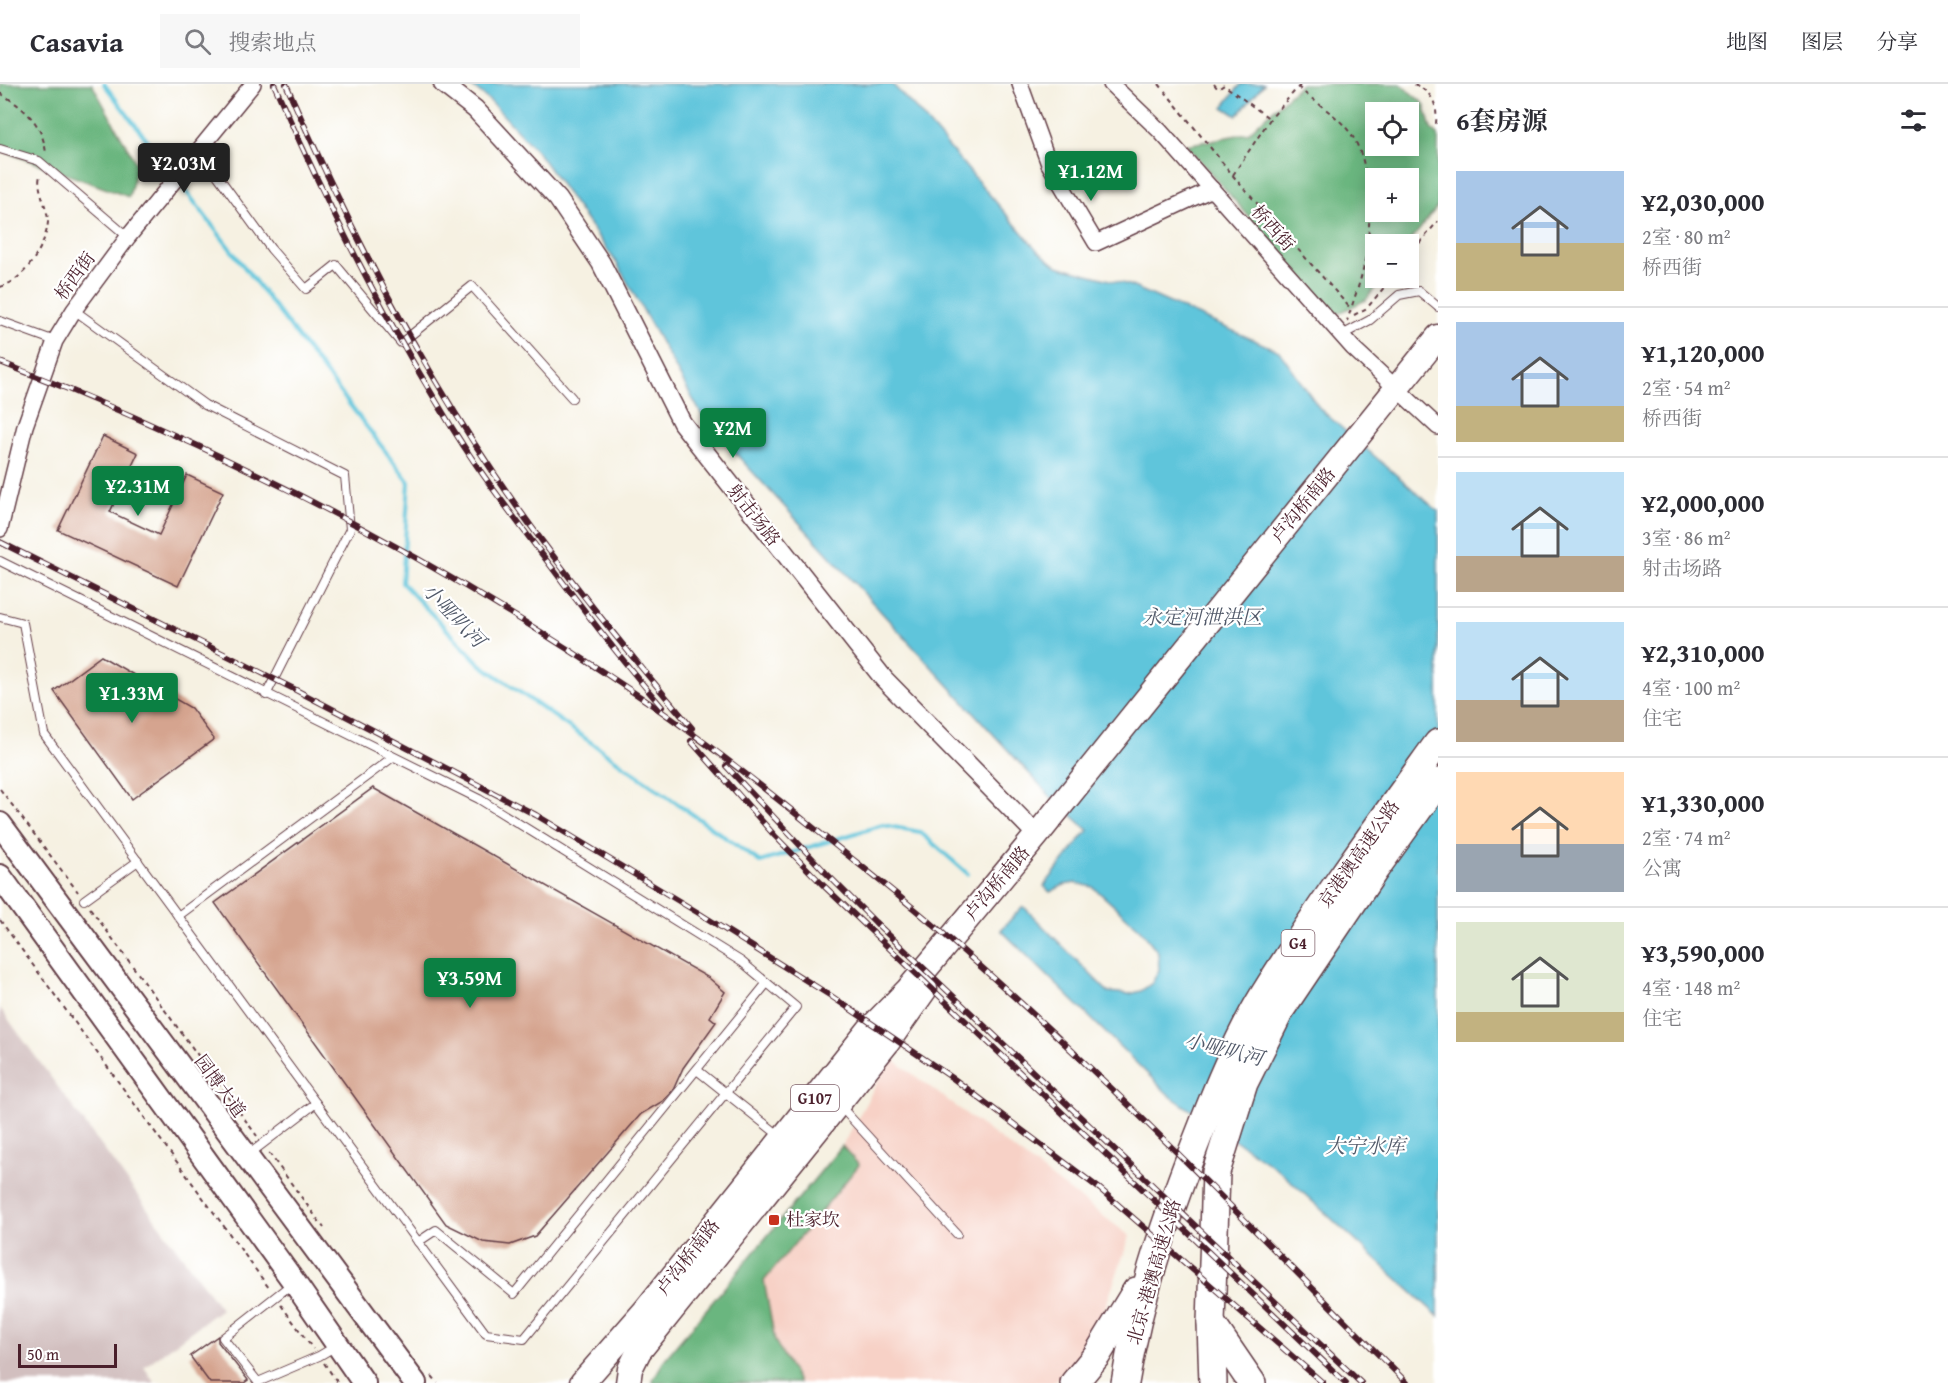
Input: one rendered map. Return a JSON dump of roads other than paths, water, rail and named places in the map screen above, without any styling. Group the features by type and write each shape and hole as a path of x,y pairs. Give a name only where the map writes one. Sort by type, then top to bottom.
{"highway":[{"name":"G107","path":"1406,388 1438,338"},
{"name":"G107","path":"1406,388 1438,359"},
{"name":"卢沟桥南路","path":"628,1383 630,1369 639,1351 887,1043 919,997 1055,819 1382,414 1406,388"},
{"name":"京港澳高速公路","path":"1188,1162 1224,1072 1262,998 1357,855 1438,742"},
{"name":"京港澳高速公路","path":"1211,1323 1216,1172 1244,1083 1281,1009 1376,868 1438,782"},
{"name":"卢沟桥南路","path":"582,1383 645,1311 869,1030 908,990 1037,835 1055,819"},
{"name":"北京-港澳高速公路","path":"1125,1383 1133,1336 1152,1265 1188,1162"},
{"path":"1074,1383 1097,1355 1152,1265"},
{"path":"1211,1323 1252,1383"},
{"name":"G4","path":"1211,1323 1213,1383"}],"main road":[{"name":"园博大道","path":"0,824 11,851 254,1150 417,1379"},
{"path":"0,876 294,1282 328,1351 357,1380"}],"street":[{"name":"桥西街","path":"0,530 26,426 55,341 74,309 128,237 253,84"},
{"name":"射击场路","path":"443,84 475,109 558,199 601,263 682,423 884,679 1037,835"},
{"path":"1020,84 1049,164 1096,243 1212,189"},
{"name":"桥西街","path":"1112,84 1160,131 1342,335 1406,388 1438,427"}],"lane":[{"path":"0,148 39,161 128,237"},
{"path":"199,150 271,249 306,289 336,264 401,343 472,286 572,398"},
{"path":"1342,335 1370,320 1399,295 1419,291 1438,307"},
{"path":"74,309 205,405 345,476 350,529 266,694"},
{"path":"0,321 55,341"},
{"path":"0,561 479,799 742,962 796,1007 525,1339 486,1334 44,734 23,623 0,617"},
{"path":"178,916 393,757"},
{"path":"84,900 138,861"},
{"path":"418,1242 436,1230 514,1294 767,983"},
{"path":"697,1070 783,1138"},
{"path":"254,1150 316,1103"},
{"path":"838,1104 957,1234"},
{"path":"294,1282 223,1338 258,1382 328,1351"}],"water":[{"name":"永定河泄洪区","path":"469,84 892,84 1038,251 1057,266 1129,285 1279,351 1320,409 1438,511 1438,1316 1276,1168 1170,1096 1001,930 1023,906 1108,992 1130,994 1141,991 1152,983 1159,970 1158,952 1140,929 1093,887 1076,883 1064,885 1050,892 1044,886 1088,830 1050,796 704,419 616,262 539,154 491,102"},
{"path":"1241,84 1264,84 1237,116 1223,107"}],"waterway":[{"name":"小哑叭河","path":"104,84 173,174"},
{"name":"小哑叭河","path":"179,182 409,482 402,583 480,664 760,862 883,825 920,832 968,874"}],"railway":[{"path":"274,84 352,250 453,430 515,518 600,631 662,707"},
{"path":"286,84 335,192 389,298 480,452 577,588 692,728"},
{"path":"0,362 166,431 329,511 487,599 564,646 684,728 897,894 1005,989 1180,1155 1407,1383"},
{"path":"0,542 292,688 536,815 831,996 954,1079 1100,1189 1323,1383"},
{"path":"691,741 775,836 824,886 1346,1383"},
{"path":"726,766 875,922 1361,1383"}],"place":[{"name":"杜家坎","path":"774,1220"}],"water label":[{"name":"大宁水库","path":"1365,1146"}]}
